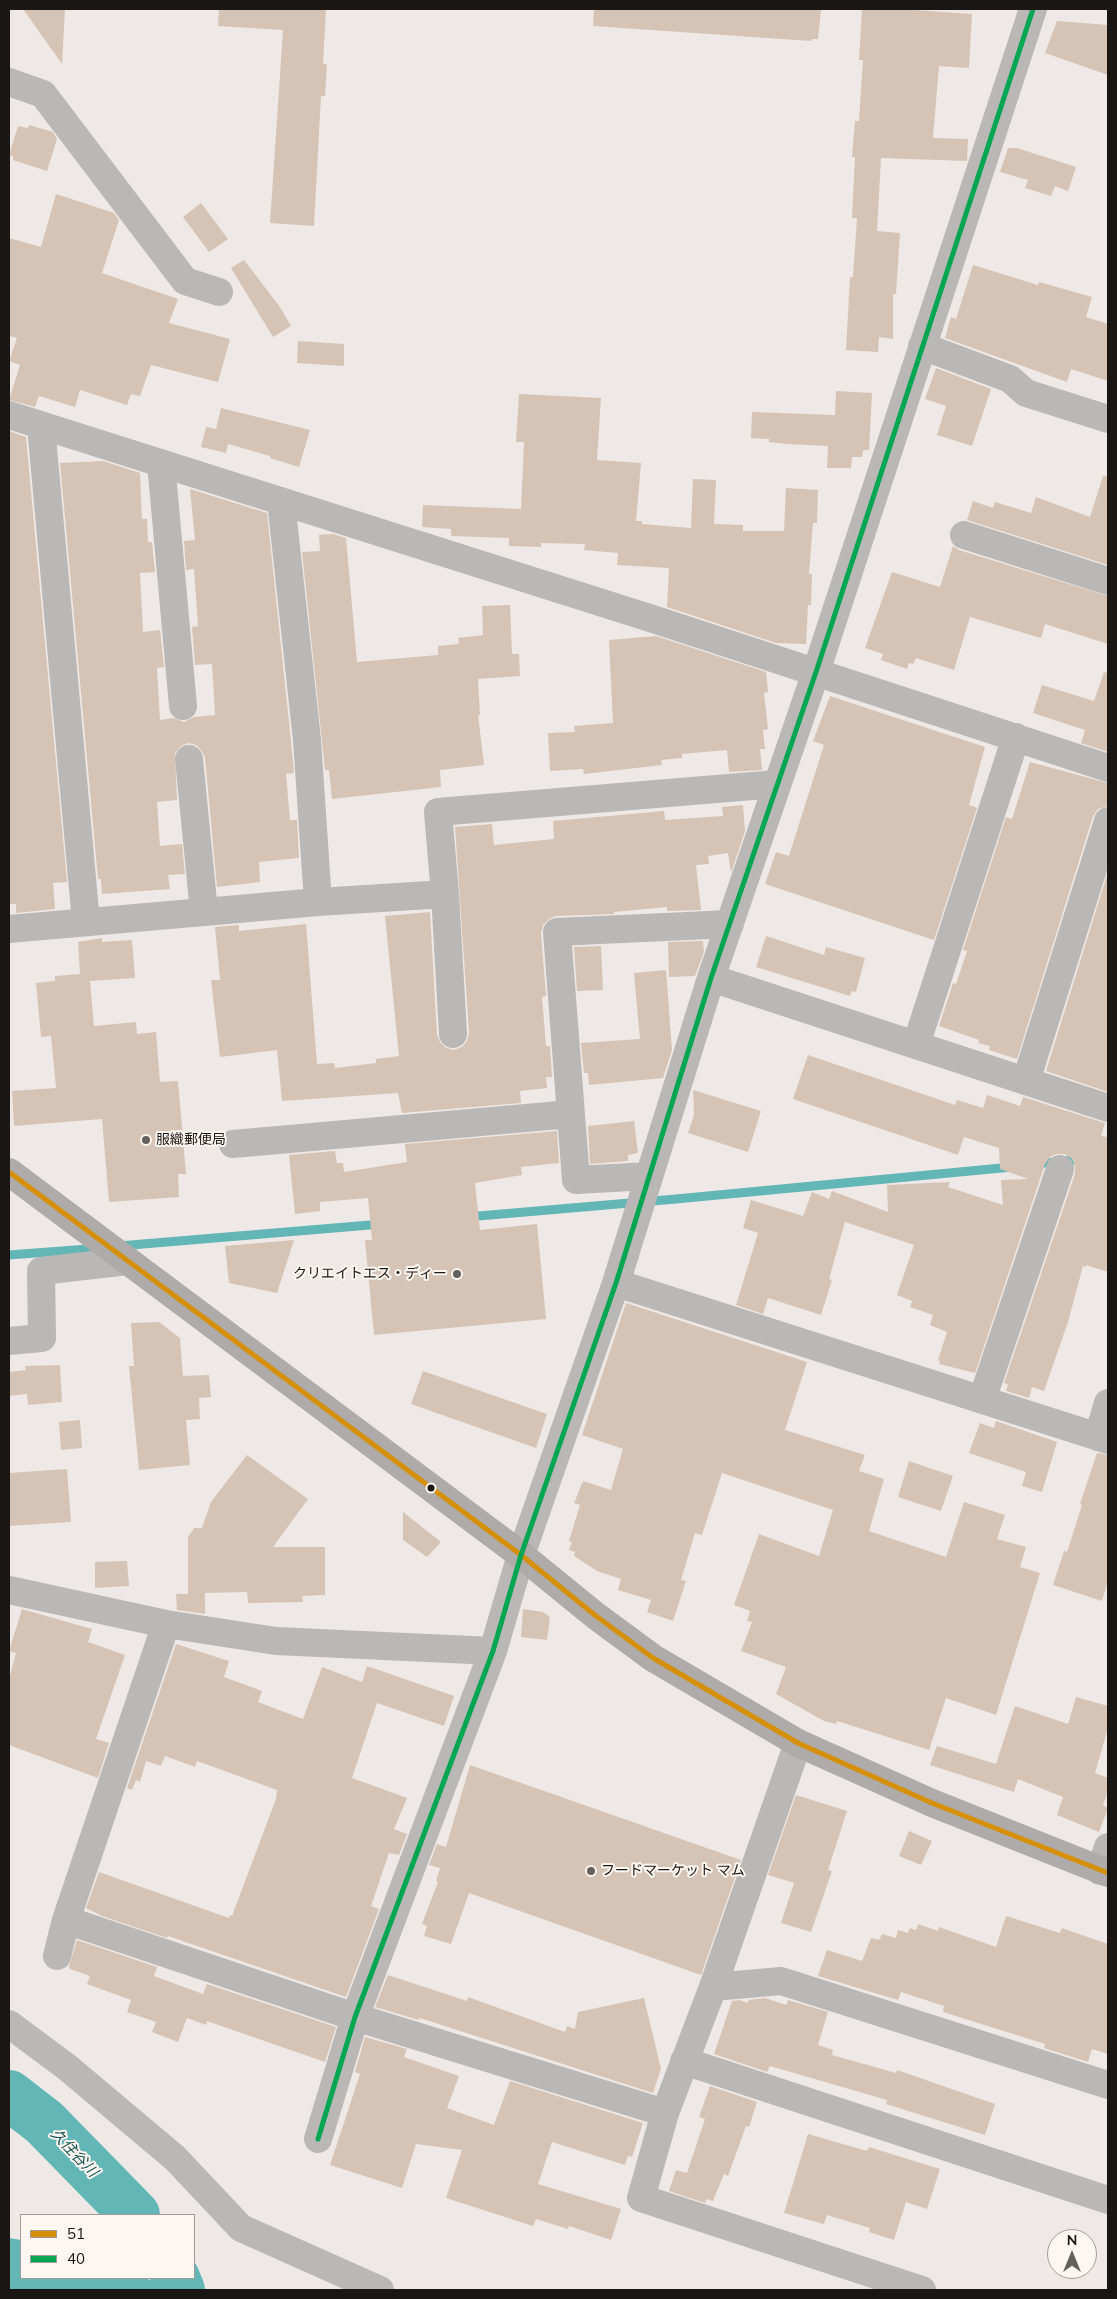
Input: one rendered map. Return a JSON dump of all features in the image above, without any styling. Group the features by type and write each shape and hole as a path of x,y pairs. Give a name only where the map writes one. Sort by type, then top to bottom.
{"highway":[{"path":"9,1172 521,1555 596,1616 653,1658 798,1743 932,1803 1106,1864"}],"street":[{"path":"318,2139 355,2017 494,1651 521,1555 616,1283 711,978 816,672 1033,9"},
{"path":"9,82 43,94 185,281 219,292"},
{"path":"922,346 1010,379 1026,393 1108,419"},
{"path":"9,415 816,672 1108,768"},
{"path":"41,426 86,922"},
{"path":"161,463 183,706"},
{"path":"281,501 308,740 318,902"},
{"path":"964,535 1108,581"},
{"path":"916,1045 1016,737"},
{"path":"189,759 204,912"},
{"path":"453,1034 438,812 777,784"},
{"path":"1026,1081 1108,822"},
{"path":"9,929 318,902 444,894"},
{"path":"649,1176 576,1180 557,932 730,924"},
{"path":"711,978 1108,1108"},
{"path":"234,1144 571,1114"},
{"path":"982,1400 1060,1169"},
{"path":"9,1341 42,1338 41,1271 128,1261"},
{"path":"616,1283 1103,1439 1108,1403"},
{"path":"9,1590 166,1624 276,1641 494,1651"},
{"path":"57,1956 66,1920 166,1624"},
{"path":"798,1743 713,1987 666,2113 641,2198 922,2290"},
{"path":"66,1920 355,2017 666,2113"},
{"path":"713,1987 781,1981 1108,2085"},
{"path":"9,2024 68,2068 175,2158 241,2228 338,2273 380,2290"},
{"path":"684,2062 1108,2200"}],"water":[{"path":"9,2238 20,2240 20,2279 148,2279 169,2290 9,2290"}],"building":[{"path":"23,9 65,9 62,64"},
{"path":"219,9 326,9 323,64 327,64 325,96 321,96 314,226 270,223 283,30 218,26"},
{"path":"594,9 821,9 818,39 812,39 811,41 593,26"},
{"path":"862,9 901,9 972,14 969,68 939,66 933,138 968,139 967,161 881,158 877,231 900,233 896,294 893,294 893,339 879,337 878,352 846,350 850,277 853,277 857,218 852,218 855,157 852,157 855,121 859,121 863,60 859,60"},
{"path":"1057,21 1108,25 1108,75 1045,53"},
{"path":"29,125 53,132 57,139 47,171 13,160 13,156 9,155 18,126 28,128"},
{"path":"1008,148 1017,148 1076,167 1068,191 1055,186 1051,196 1025,188 1028,180 1000,172"},
{"path":"56,194 114,213 119,220 102,273 178,299 169,323 230,339 218,382 151,365 140,396 131,394 127,405 80,390 75,407 39,396 35,407 9,400 20,365 9,361 17,338 9,336 9,238 41,247"},
{"path":"201,203 228,239 209,252 183,217"},
{"path":"244,260 280,307 291,326 273,337 231,268"},
{"path":"973,265 1038,285 1039,282 1092,297 1086,317 1108,324 1108,381 1071,369 1067,382 945,338 951,317 956,319"},
{"path":"298,341 344,344 344,366 297,363"},
{"path":"936,368 991,389 972,446 937,435 946,406 925,399"},
{"path":"836,391 872,393 869,450 863,450 862,457 852,457 851,468 827,468 828,446 787,444 769,442 769,439 751,438 752,412 835,415"},
{"path":"519,394 601,398 597,460 641,463 636,521 642,521 642,524 691,528 693,479 716,480 714,524 743,525 743,531 784,531 786,488 818,490 817,523 813,523 809,574 812,574 811,605 808,605 806,644 776,643 667,607 669,568 617,565 618,553 584,550 585,544 541,543 541,547 509,546 509,538 451,536 451,529 422,527 423,505 521,509 524,442 516,442"},
{"path":"221,408 310,430 299,467 270,458 270,456 228,444 226,453 201,447 206,427 216,429"},
{"path":"9,431 26,437 67,882 53,883 55,909 16,913 16,904 9,904"},
{"path":"103,461 140,473 142,519 147,519 148,542 152,542 155,572 140,573 143,632 160,630 164,667 157,668 160,720 174,718 184,722 194,717 215,715 212,664 195,665 192,627 198,626 194,569 186,570 184,541 195,540 190,489 267,513 294,773 286,774 290,820 297,820 299,858 259,862 260,882 217,887 205,757 196,745 188,743 180,747 175,753 177,800 157,802 160,846 182,844 185,874 168,875 170,889 102,894 101,879 98,879 60,463"},
{"path":"1103,476 1108,476 1108,565 967,520 973,501 993,508 995,502 1031,513 1036,497 1090,517"},
{"path":"333,534 346,538 357,662 438,655 438,646 459,644 458,638 483,635 482,606 510,605 512,654 519,654 520,676 478,679 480,715 478,715 484,765 440,770 441,787 332,799 329,770 325,770 302,552 320,551 319,535"},
{"path":"953,546 959,550 1108,596 1108,644 1045,624 1041,638 970,617 954,670 916,658 913,664 909,663 907,669 881,660 883,654 865,648 892,572 940,587"},
{"path":"656,636 766,672 768,692 764,693 768,729 763,730 765,749 760,749 762,770 729,772 727,750 682,754 682,758 661,760 662,765 584,774 583,769 550,771 548,733 575,732 574,726 613,723 609,640"},
{"path":"1104,672 1108,673 1108,752 1081,743 1085,730 1033,713 1042,685 1094,701"},
{"path":"830,696 985,747 969,805 977,808 934,940 765,884 776,852 789,856 824,745 813,741"},
{"path":"1030,762 1108,783 1108,806 1098,809 1093,816 1017,1059 989,1050 990,1046 978,1043 979,1040 939,1026 953,983 956,984 967,951 963,950 1006,817 1012,819"},
{"path":"743,805 745,831 731,873 728,853 708,856 709,864 696,865 701,910 667,911 667,907 614,912 614,914 556,916 549,919 543,925 541,933 546,996 542,997 546,1046 550,1046 552,1077 546,1077 547,1088 520,1091 521,1103 402,1113 398,1093 282,1101 277,1050 220,1057 211,980 220,980 215,927 239,925 239,931 306,924 317,1064 334,1063 335,1068 376,1063 376,1059 399,1056 385,916 430,912 437,1035 440,1042 446,1048 454,1050 462,1047 467,1041 469,1033 455,827 492,824 494,845 554,839 553,821 664,811 665,820 723,816 722,807"},
{"path":"1108,872 1108,1092 1046,1071"},
{"path":"766,936 824,955 826,947 865,958 856,992 852,991 850,996 756,967"},
{"path":"102,938 102,942 132,940 135,978 90,981 94,1026 136,1022 137,1034 156,1032 160,1082 178,1081 186,1174 178,1174 179,1197 109,1202 102,1119 14,1126 12,1091 56,1088 51,1036 41,1037 36,983 55,981 55,976 80,974 78,942"},
{"path":"703,941 704,952 695,976 669,977 668,942"},
{"path":"601,946 603,990 577,991 574,947"},
{"path":"666,970 672,1050 663,1078 589,1085 588,1073 584,1073 581,1043 640,1039 634,973"},
{"path":"808,1055 955,1105 957,1100 983,1108 987,1095 1020,1106 1023,1097 1105,1123 1101,1136 1108,1137 1108,1272 1086,1265 1086,1267 1083,1266 1068,1322 1044,1391 1032,1387 1029,1398 1006,1391 1008,1384 1004,1383 1075,1174 1075,1166 1072,1159 1065,1154 1056,1154 1050,1157 1045,1164 975,1373 939,1364 940,1361 938,1360 947,1332 930,1325 933,1315 910,1307 912,1301 897,1295 914,1245 845,1222 829,1279 832,1280 821,1315 768,1298 763,1314 736,1305 758,1233 743,1228 751,1200 803,1216 812,1192 829,1199 832,1191 888,1212 887,1185 950,1182 948,1187 1003,1205 1001,1180 1028,1179 1000,1169 999,1148 964,1137 958,1155 793,1099"},
{"path":"693,1090 761,1111 748,1152 688,1133 694,1115"},
{"path":"634,1121 638,1153 628,1155 628,1161 590,1164 588,1126"},
{"path":"557,1131 559,1163 521,1167 522,1175 475,1183 480,1230 537,1224 546,1319 374,1335 365,1240 372,1240 368,1198 320,1202 320,1211 295,1214 289,1155 335,1151 337,1163 343,1163 344,1172 407,1162 405,1144"},
{"path":"294,1240 277,1293 229,1283 225,1246"},
{"path":"626,1303 807,1362 785,1430 865,1455 859,1471 884,1479 869,1531 946,1557 964,1502 1005,1515 997,1539 1026,1547 1020,1567 1040,1573 996,1715 946,1698 929,1750 837,1721 836,1724 824,1721 776,1694 786,1667 741,1651 752,1622 747,1621 750,1611 734,1605 759,1534 819,1556 833,1510 722,1473 702,1535 695,1533 681,1580 686,1581 673,1621 647,1612 651,1600 618,1590 621,1579 597,1571 574,1556 575,1552 569,1550 572,1542 569,1541 580,1505 574,1503 583,1481 611,1490 623,1449 582,1435"},
{"path":"159,1322 180,1338 183,1376 209,1375 211,1397 199,1398 200,1419 186,1420 190,1465 139,1470 129,1366 134,1366 131,1323"},
{"path":"60,1365 62,1402 28,1405 27,1394 9,1396 9,1372 26,1370 25,1366"},
{"path":"423,1371 547,1414 536,1448 411,1404"},
{"path":"80,1420 82,1448 61,1450 59,1422"},
{"path":"996,1421 1057,1442 1042,1492 1022,1486 1026,1472 969,1453 980,1423 994,1428"},
{"path":"1097,1453 1108,1455 1108,1580 1102,1601 1053,1585 1064,1551 1067,1552"},
{"path":"247,1455 308,1499 273,1547 325,1547 325,1595 302,1596 303,1602 248,1603 247,1592 205,1593 205,1614 177,1610 176,1594 188,1594 188,1537 194,1528 202,1528 211,1502"},
{"path":"909,1461 953,1476 941,1511 898,1497"},
{"path":"67,1469 71,1522 9,1526 9,1473"},
{"path":"403,1512 441,1542 427,1557 403,1540"},
{"path":"127,1561 129,1586 95,1588 95,1562"},
{"path":"22,1609 92,1629 88,1642 125,1655 96,1739 109,1743 98,1778 9,1745 9,1679 16,1653 9,1651"},
{"path":"523,1609 543,1612 550,1617 547,1640 521,1637"},
{"path":"176,1644 229,1661 224,1677 262,1691 258,1702 303,1719 322,1667 362,1682 367,1666 454,1696 444,1726 377,1703 352,1778 407,1798 394,1829 407,1834 399,1855 389,1853 371,1906 379,1909 346,1997 168,1936 167,1938 102,1916 86,1908 99,1872 229,1918 230,1915 232,1916 276,1799 277,1790 197,1761 195,1767 165,1756 161,1766 146,1761 140,1782 136,1780 132,1790 127,1788"},
{"path":"1076,1697 1108,1706 1108,1728 1095,1773 1108,1778 1108,1790 1103,1805 1108,1808 1099,1832 1057,1815 1063,1797 1018,1779 1014,1792 930,1765 937,1746 996,1764 1015,1706 1068,1724"},
{"name":"フードマーケット マム","path":"470,1765 741,1860 701,1975 469,1893 451,1944 424,1936 427,1926 422,1924 438,1882 436,1881 440,1868 429,1865 437,1844 446,1847"},
{"path":"796,1795 847,1811 828,1870 832,1871 811,1932 781,1923 794,1883 768,1875"},
{"path":"909,1831 932,1841 921,1865 899,1856"},
{"path":"1006,1916 1060,1933 1062,1928 1108,1944 1108,2054 1092,2049 1088,2062 1044,2048 1045,2044 943,2012 944,2006 901,1992 898,2000 818,1976 827,1950 862,1961 871,1938 879,1940 882,1934 896,1938 898,1930 908,1933 910,1928 916,1930 918,1924 938,1931 939,1927 996,1947"},
{"path":"77,1940 157,1967 154,1976 203,1994 207,1984 336,2027 325,2062 207,2021 206,2025 187,2018 178,2042 152,2032 156,2022 127,2012 131,2000 87,1984 90,1976 70,1969 69,1966"},
{"path":"388,1975 467,2001 468,1997 565,2032 567,2026 575,2029 578,2012 644,1998 661,2069 653,2093 420,2018 419,2020 375,2007"},
{"path":"765,1998 786,2005 788,2000 828,2012 818,2045 833,2050 832,2055 896,2073 897,2070 995,2104 985,2135 886,2104 887,2100 770,2066 767,2072 714,2054 732,2001 740,2000 747,2003 749,2000"},
{"path":"365,2037 407,2049 404,2057 459,2076 447,2108 494,2125 510,2081 643,2123 632,2157 628,2156 625,2165 552,2142 538,2184 621,2209 611,2240 569,2226 568,2229 536,2219 533,2226 446,2198 462,2150 416,2144 402,2188 330,2165 360,2074 355,2072"},
{"path":"710,2086 757,2102 749,2127 746,2126 728,2176 724,2174 713,2201 706,2199 705,2203 669,2191 676,2170 687,2173 705,2119 699,2117"},
{"path":"808,2134 867,2151 869,2147 940,2169 927,2209 906,2202 894,2240 869,2232 870,2228 827,2215 824,2224 784,2213"}],"waterway":[{"path":"1035,1164 1108,1157"},
{"path":"467,1217 1012,1167"},
{"path":"119,1246 382,1224"},
{"path":"9,1255 101,1248"},
{"name":"久住谷川","path":"9,2095 44,2122 134,2214"},
{"name":"久住谷川","path":"175,2279 180,2290"}],"transit line":[{"name":"40","path":"318,2139 355,2017 493,1651 521,1555 616,1283 711,978 816,672 1033,9"},
{"name":"51","path":"9,1172 521,1555 596,1616 653,1658 798,1743 932,1803 1108,1873"}],"place":[{"name":"服織郵便局","path":"146,1140"},
{"name":"クリエイトエス・ディー","path":"457,1274"},
{"name":"フードマーケット マム","path":"591,1871"}]}
